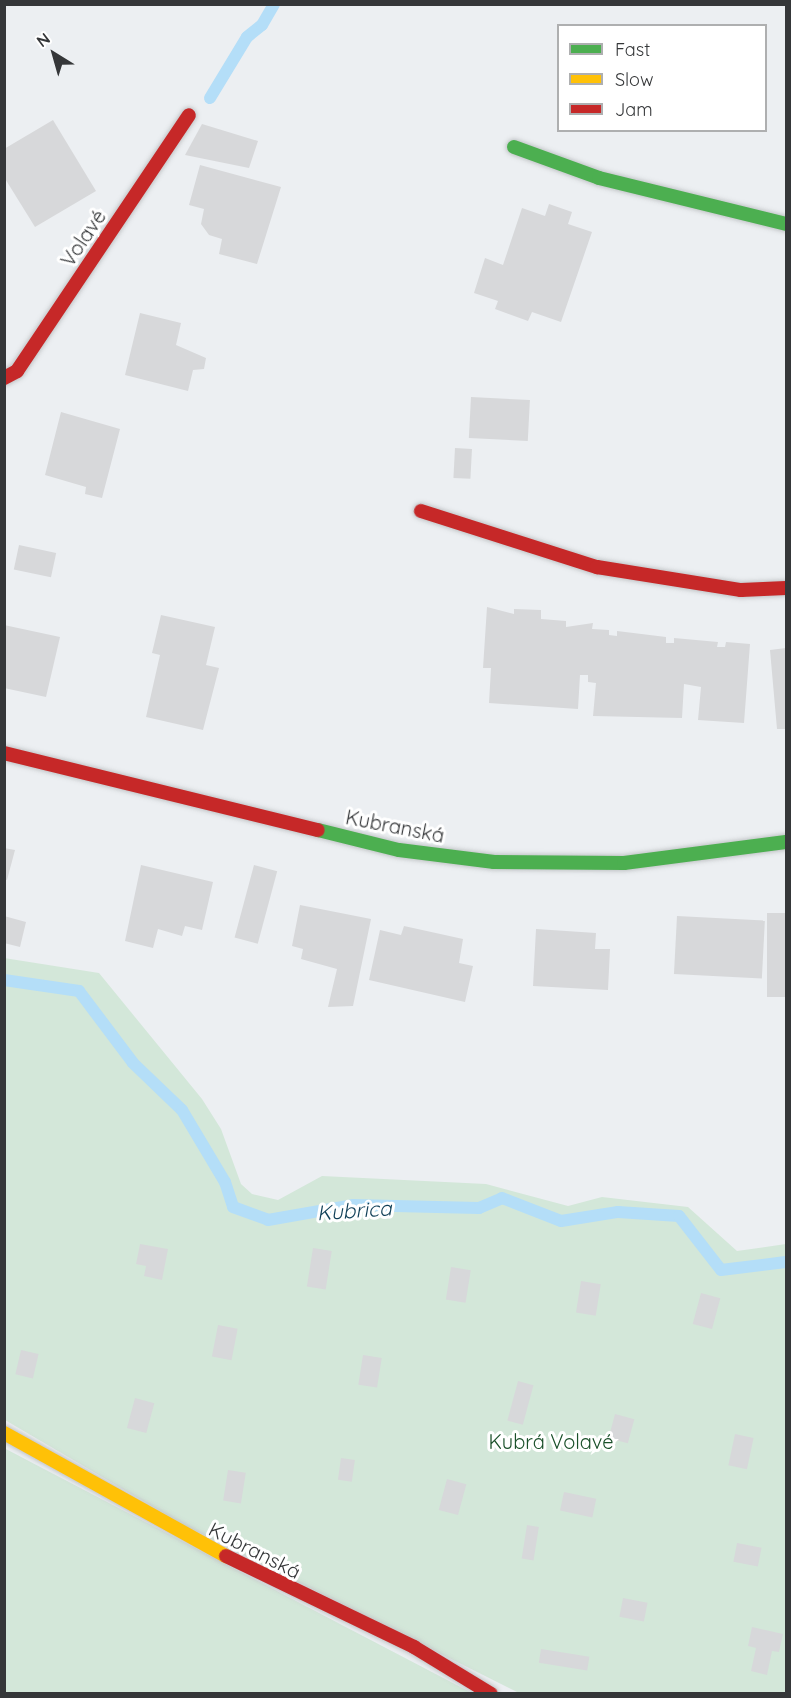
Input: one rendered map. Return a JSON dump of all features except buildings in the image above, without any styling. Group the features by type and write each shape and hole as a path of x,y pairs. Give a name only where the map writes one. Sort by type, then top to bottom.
{"street":[{"name":"Volavé","path":"4,378 17,371 189,115"},
{"path":"514,147 599,178 786,224"},
{"path":"421,511 597,567 741,590 786,588"},
{"name":"Kubranská","path":"4,753 399,850 494,862 624,863 786,842"},
{"name":"Kubranská","path":"4,1433 174,1531 414,1647 491,1694"}],"green space":[{"name":"Kubrá Volavé","path":"4,958 99,973 202,1099 221,1129 241,1184 252,1194 278,1200 322,1176 486,1184 568,1206 602,1197 688,1207 737,1251 786,1244 786,1693 519,1693 186,1526 5,1420"},
{"path":"4,1448 472,1693 5,1693"}],"waterway":[{"path":"210,98 247,37 262,25 274,4"},
{"name":"Kubrica","path":"4,980 79,991 133,1063 182,1110 225,1182 233,1207 268,1220 353,1205 479,1208 502,1198 561,1221 618,1212 679,1216 721,1270 786,1262"}],"traffic: fast":[{"path":"514,147 599,178 786,224"},
{"path":"318,830 399,850 494,862 624,863 786,842"}],"traffic: slow":[{"path":"4,1433 226,1556"}],"traffic: jam":[{"path":"4,378 17,371 189,115"},
{"path":"421,511 597,567 741,590 786,588"},
{"path":"4,753 318,830"},
{"path":"226,1556 414,1647 491,1694"}]}
